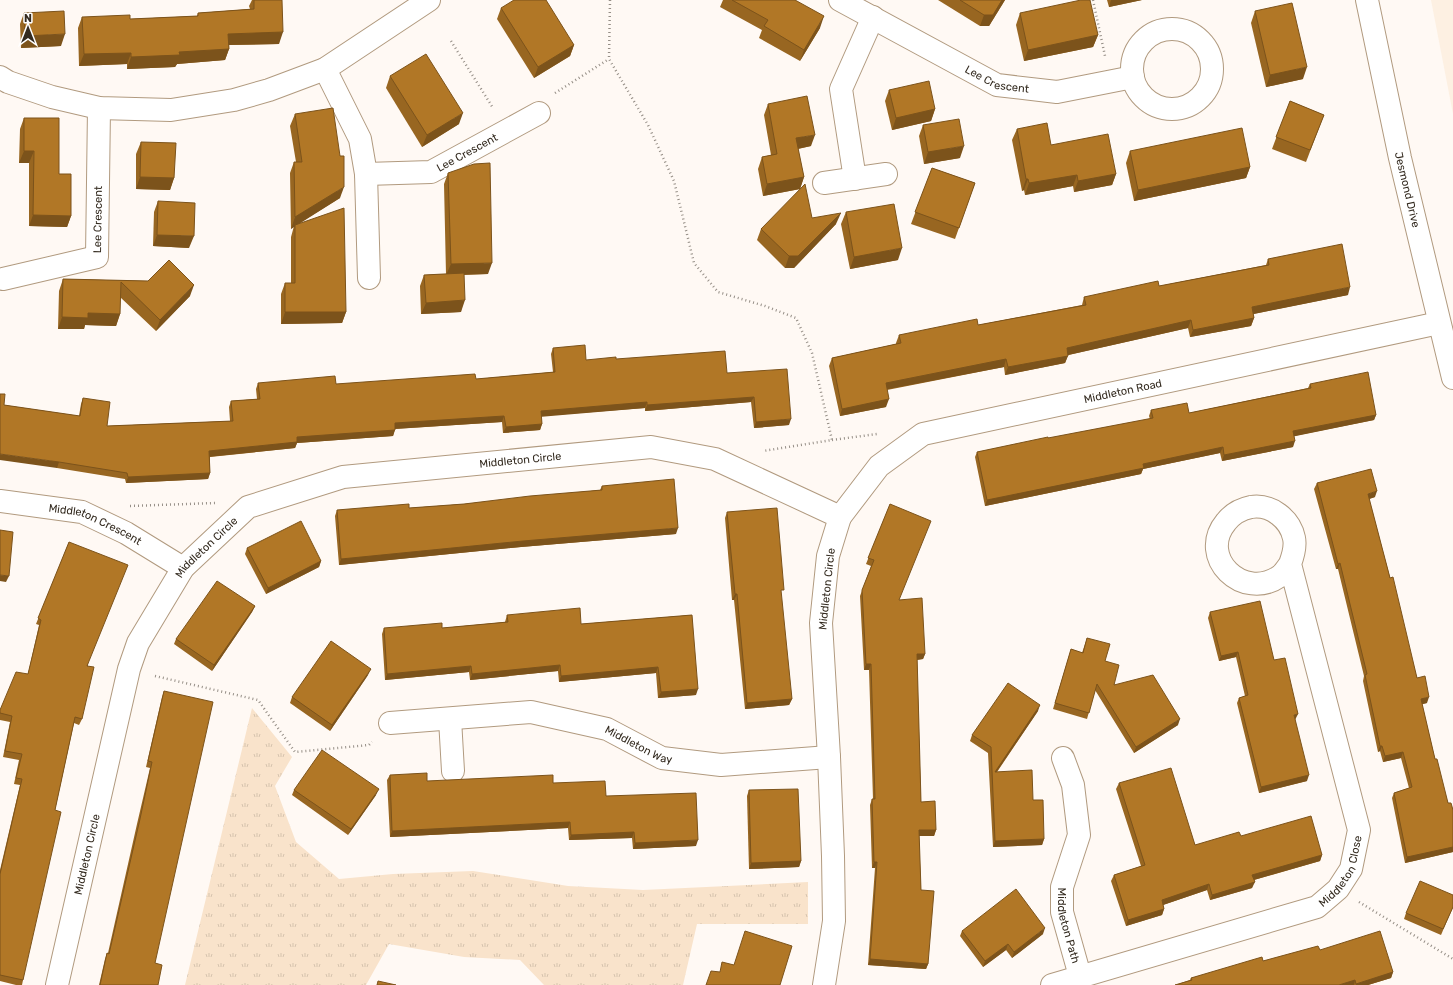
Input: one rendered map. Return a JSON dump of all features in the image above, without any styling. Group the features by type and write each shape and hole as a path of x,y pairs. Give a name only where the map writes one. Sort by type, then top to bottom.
{"street":[{"path":"4,80 52,96 99,108 171,110 234,100 269,90 325,69 429,0"},
{"name":"Lee Crescent","path":"840,0 997,85 1057,92 1132,77"},
{"name":"Jesmond Drive","path":"1367,0 1400,158 1453,378"},
{"path":"855,178 841,90 873,17"},
{"path":"325,69 360,139 366,174 369,278"},
{"name":"Lee Crescent","path":"3,279 97,257 99,108"},
{"name":"Lee Crescent","path":"366,174 431,172 539,113"},
{"path":"824,183 886,174"},
{"name":"Middleton Road","path":"840,516 879,466 923,434 1439,323"},
{"name":"Middleton Circle","path":"57,985 129,669 138,643 183,568 248,507 343,477 650,447 715,459 840,516 828,556 821,623 834,856 834,921 824,985"},
{"name":"Middleton Crescent","path":"0,502 82,512 126,533 183,568"},
{"name":"Middleton Close","path":"1052,985 1317,906 1338,889 1351,869 1359,830 1290,564"},
{"name":"Middleton Way","path":"390,723 531,712 607,729 662,758 721,765 829,758"},
{"path":"450,719 452,771"},
{"name":"Middleton Path","path":"1063,758 1073,785 1079,835 1062,887 1062,912 1080,976"}],"path":[{"path":"610,0 609,60 648,125 674,181 694,263 718,292 764,306 796,318 812,353 832,440 762,452"},
{"path":"1093,0 1110,82"},
{"path":"451,41 507,131"},
{"path":"539,113 544,101 609,60"},
{"path":"127,506 219,502 248,507"},
{"path":"129,669 258,700 295,752 369,745 390,723"},
{"path":"1338,889 1453,959"}],"shaded area":[{"path":"1431,0 1453,0 1453,114"}],"green space":[{"path":"252,708 292,757 275,786 296,842 339,879 393,874 473,871 568,886 643,890 808,882 808,924 697,924 683,985 544,985 520,960 464,957 389,944 366,985 185,985"}],"building":[{"path":"254,0 282,0 283,32 228,34 229,49 179,52 180,55 131,57 131,53 84,54 82,17 130,15 130,19 198,16 198,13 254,9"},
{"path":"514,0 546,0 574,45 538,67 501,8"},
{"path":"732,0 795,0 824,16 804,50 764,26 768,20"},
{"path":"960,0 1002,0 993,15 984,15"},
{"path":"1081,0 1090,0 1098,35 1028,50 1020,13"},
{"path":"1292,3 1307,67 1270,75 1255,11"},
{"path":"64,11 65,34 25,36 24,13"},
{"path":"426,54 463,113 427,135 390,76"},
{"path":"929,81 935,109 896,118 889,90"},
{"path":"807,96 815,135 796,138 804,177 767,184 762,157 777,154 768,104"},
{"path":"1290,101 1324,115 1310,150 1276,137"},
{"path":"333,108 340,156 344,156 344,187 295,217 294,162 302,162 295,114"},
{"path":"24,118 59,118 59,174 71,174 71,216 33,215 34,151 24,151"},
{"path":"959,119 964,146 928,152 923,125"},
{"path":"1047,123 1051,145 1108,134 1116,174 1078,181 1077,175 1029,183 1028,179 1026,179 1017,129"},
{"path":"1242,128 1250,167 1138,190 1130,151"},
{"path":"141,142 176,143 174,178 140,177"},
{"path":"490,163 492,263 451,264 448,173 474,164"},
{"path":"932,168 975,183 959,228 915,212"},
{"path":"805,184 812,218 841,213 798,256 789,256 761,229"},
{"path":"158,201 195,203 194,236 157,235"},
{"path":"894,204 902,248 854,257 846,212"},
{"path":"344,208 346,312 285,312 285,283 295,283 295,225"},
{"path":"1342,244 1350,287 1252,307 1254,318 1193,330 1191,320 1067,348 1068,356 1008,367 1006,359 886,383 889,399 842,409 832,358 901,343 899,335 977,319 978,325 1086,305 1084,297 1158,281 1159,286 1269,265 1268,259"},
{"path":"169,260 194,285 160,320 121,282 120,314 88,313 88,318 62,317 63,279 148,281"},
{"path":"464,273 465,300 426,303 424,275"},
{"path":"585,345 586,360 725,351 727,373 787,369 791,419 756,422 754,397 647,405 647,402 541,411 542,424 506,427 504,416 395,423 395,430 297,437 297,442 209,451 210,473 128,477 127,473 0,454 0,394 5,394 4,405 80,416 83,398 110,402 107,426 233,421 231,401 260,399 258,383 335,376 336,384 475,374 476,379 555,372 553,348"},
{"path":"1368,372 1376,415 1293,431 1295,441 1224,455 1223,447 1143,464 1144,468 987,500 977,452 1048,437 1153,418 1151,410 1187,403 1189,413 1311,388 1310,384"},
{"path":"1371,469 1377,491 1368,494 1390,578 1393,577 1417,678 1425,676 1429,697 1421,699 1435,759 1437,759 1448,803 1451,803 1453,810 1453,847 1407,857 1394,793 1412,787 1403,752 1385,756 1382,746 1380,746 1365,675 1367,674 1340,563 1338,564 1317,483"},
{"path":"674,479 678,528 523,541 341,559 337,510 409,504 409,508 464,504 530,496 602,490 602,486"},
{"path":"890,504 931,521 899,600 922,598 925,654 917,654 921,802 935,801 936,830 919,830 921,890 934,891 928,964 870,959 877,862 874,862 872,799 875,799 871,664 866,664 862,590 874,560 868,558"},
{"path":"777,508 784,590 781,590 792,699 747,703 737,594 735,594 727,512"},
{"path":"301,521 321,561 268,588 247,548"},
{"path":"0,530 13,532 9,576 0,575"},
{"path":"69,542 128,565 87,666 94,667 82,719 75,717 55,810 61,812 23,980 0,975 0,874 22,779 16,778 22,754 5,751 12,716 0,713 0,710 16,672 28,674 41,620 38,618"},
{"path":"217,581 255,606 214,665 176,639"},
{"path":"1260,601 1274,660 1285,658 1298,714 1294,715 1309,775 1261,787 1239,698 1248,695 1238,652 1221,656 1210,612"},
{"path":"580,608 581,624 692,615 698,689 661,692 658,667 561,676 560,665 472,674 471,666 387,674 384,628 442,623 442,628 508,622 507,615"},
{"path":"1087,638 1110,644 1105,661 1119,665 1114,685 1153,675 1180,719 1136,747 1097,684 1089,713 1055,703 1071,649 1083,653"},
{"path":"331,641 371,669 332,725 292,697"},
{"path":"1008,683 1040,705 995,772 1032,770 1033,800 1043,800 1044,839 995,841 991,747 972,735"},
{"path":"164,691 213,702 155,963 162,965 158,985 100,985 107,953 109,954 140,819 152,762 148,761"},
{"path":"322,750 379,789 351,829 294,790"},
{"path":"1171,768 1195,845 1239,832 1241,836 1311,816 1322,855 1252,875 1255,882 1212,895 1209,884 1162,900 1164,909 1128,920 1114,875 1145,865 1119,783"},
{"path":"427,773 427,781 553,775 553,783 605,781 606,796 696,793 698,840 635,843 634,832 571,835 570,822 392,831 390,775"},
{"path":"798,789 801,861 751,863 749,790"},
{"path":"1420,881 1453,895 1453,907 1443,929 1406,913"},
{"path":"1016,889 1045,928 1014,952 1008,944 985,961 962,931"},
{"path":"745,931 792,946 780,985 706,985 711,971 720,972 722,962 734,965"},
{"path":"1380,931 1393,972 1356,984 1355,980 1339,985 1175,985 1192,980 1191,978 1262,957 1263,961 1318,946 1320,950"},
{"path":"378,981 396,985 377,985"}]}
